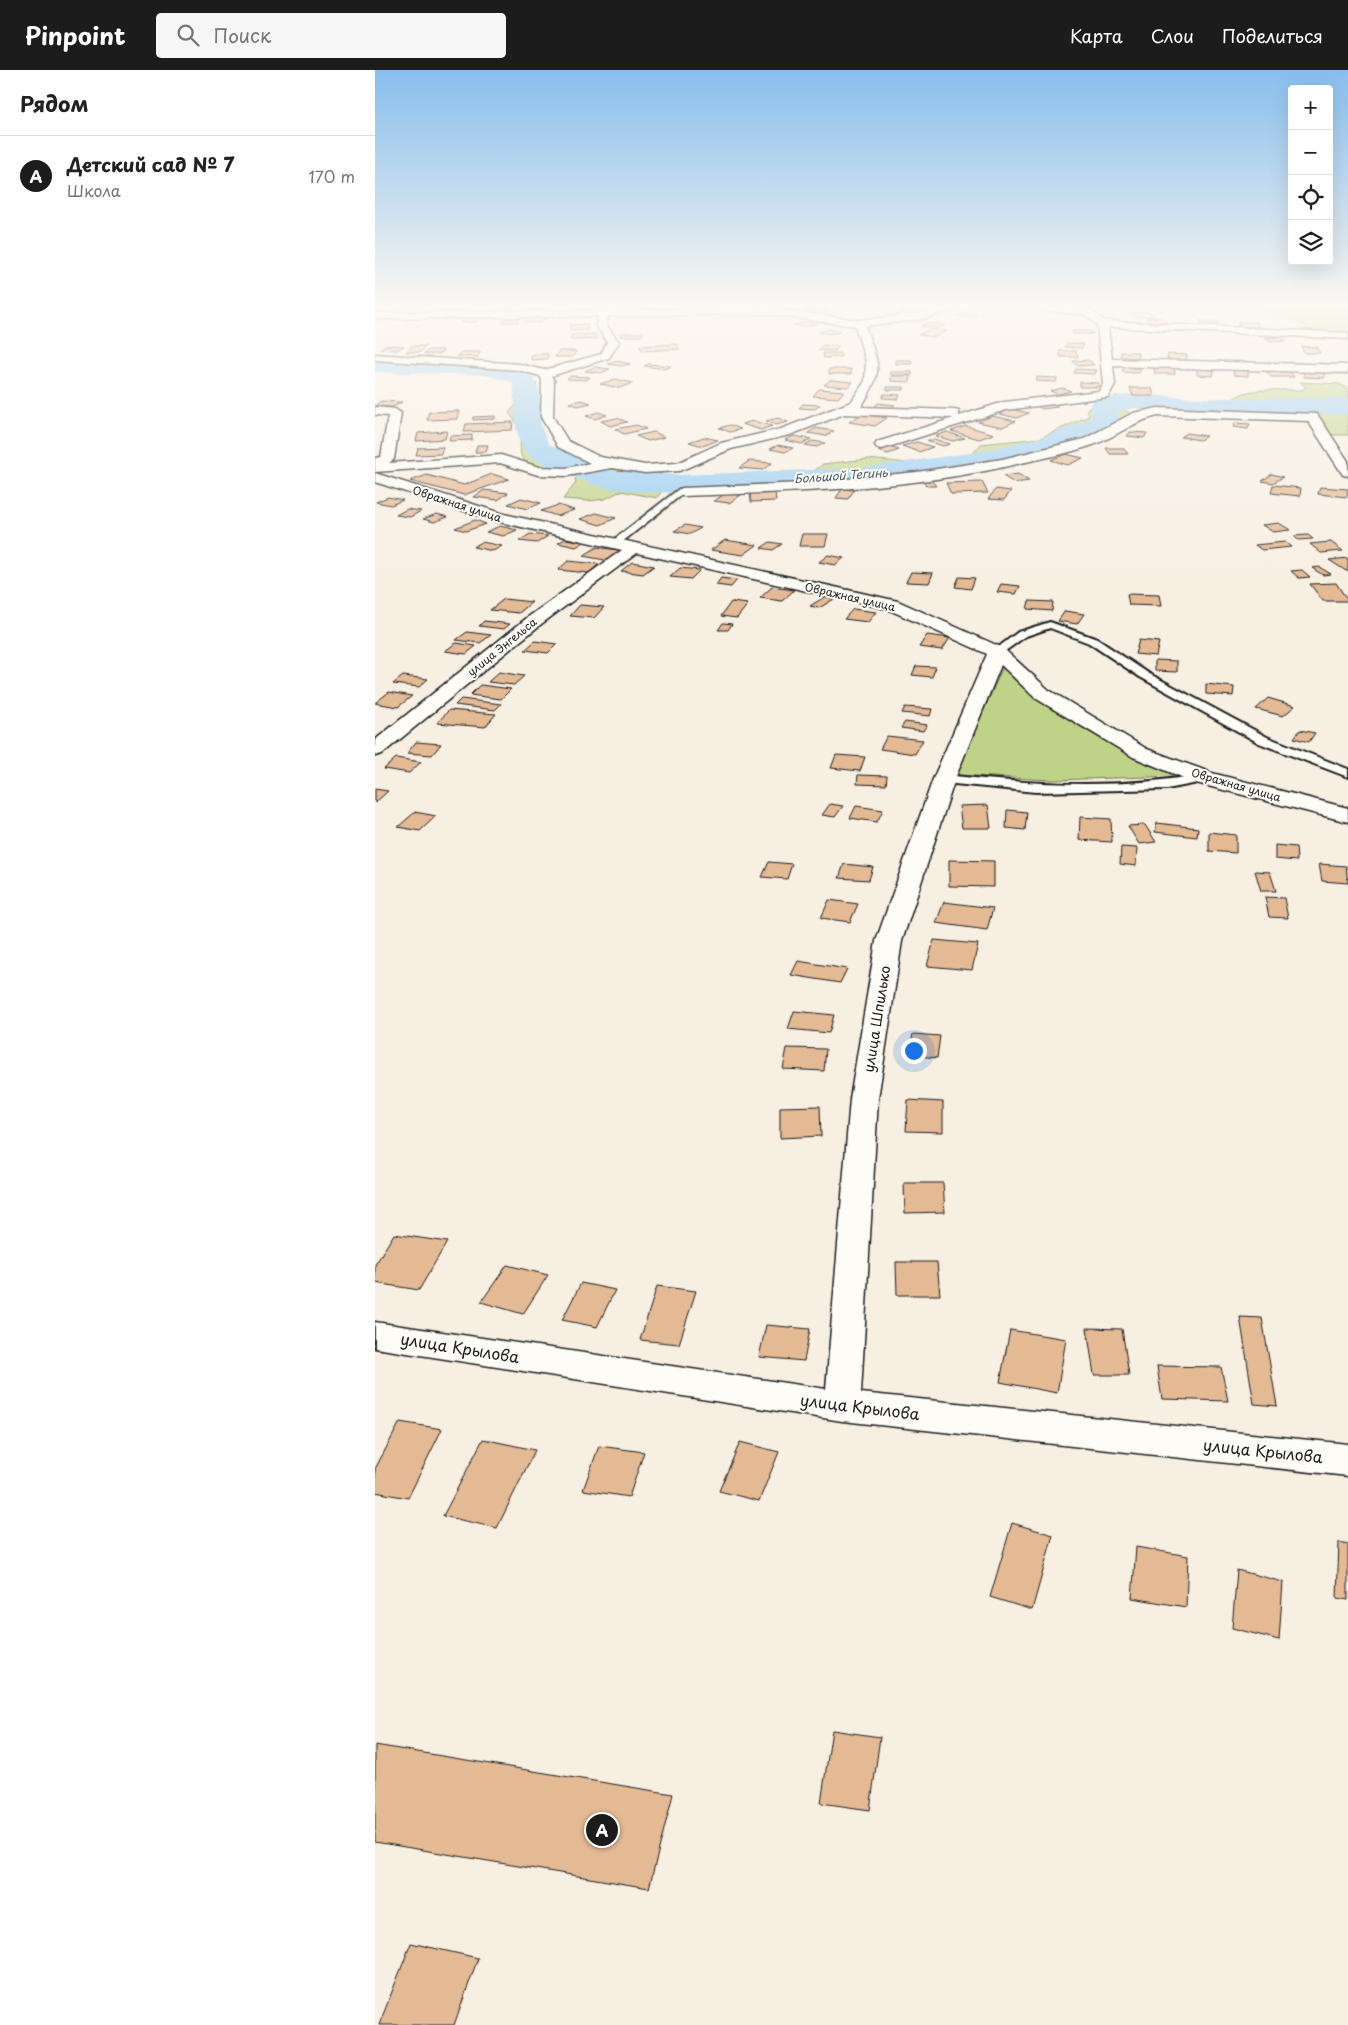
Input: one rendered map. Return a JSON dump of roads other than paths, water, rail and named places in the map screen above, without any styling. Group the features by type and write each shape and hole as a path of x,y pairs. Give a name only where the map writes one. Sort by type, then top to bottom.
{"street":[{"path":"548,398 547,417 563,444 596,461 645,469 679,467 726,446 785,432 843,410 856,405 860,398"},
{"path":"882,445 1004,406 1069,398"},
{"path":"843,410 971,415"},
{"path":"375,411 395,413 387,459 375,463"},
{"path":"682,492 804,487 917,476 1002,463 1089,442 1138,416 1158,412 1312,417 1348,472"},
{"path":"375,468 501,460 538,471 567,472 610,464"},
{"name":"Овражная улица","path":"375,477 500,518 633,549 892,604 997,652 1042,694 1140,752 1204,778 1348,815"},
{"name":"улица Энгельса","path":"375,750 534,621 633,549"},
{"name":"улица Шпилько","path":"842,1406 864,1099 889,941 944,779 997,652"},
{"name":"улица Крылова","path":"375,1335 842,1406 1348,1460"}],"lane":[{"path":"614,544 682,492"},
{"path":"997,652 1021,634 1050,625 1093,640 1144,675 1263,740 1348,774"},
{"path":"944,779 1036,788 1167,785 1204,778"}],"waterway":[{"name":"Большой Тегинь","path":"527,398 528,427 538,449 581,470 607,479 680,484 862,477 977,460 1050,443 1090,429 1106,419 1103,405 1133,401 1194,406 1348,406"}],"place":[{"name":"Детский сад № 7","path":"602,1830"}]}
